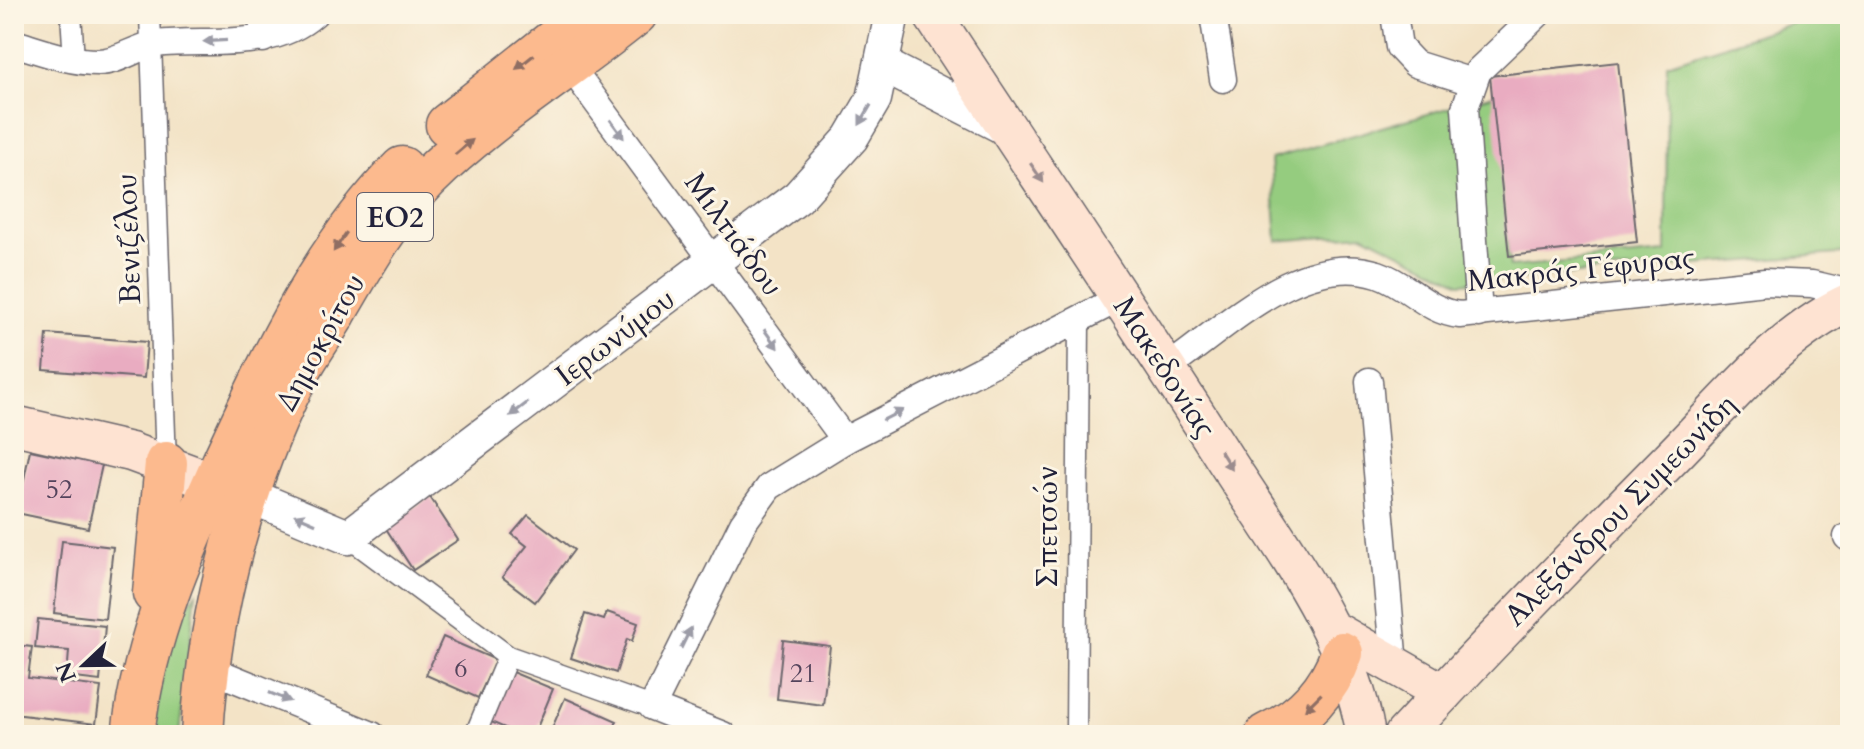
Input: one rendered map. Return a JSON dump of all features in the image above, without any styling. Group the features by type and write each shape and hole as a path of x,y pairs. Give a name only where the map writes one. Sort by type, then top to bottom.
{"main road":[{"name":"Δημοκρίτου","path":"202,735 208,668 228,569 232,488 263,374 300,306 369,203 455,118 573,30 636,14"},
{"name":"Μακεδονίας","path":"932,14 1167,368 1337,641 1366,735"},
{"name":"Αλεξάνδρου Συμεωνίδη","path":"1404,735 1752,376 1812,322 1850,302"},
{"path":"14,425 166,463 232,488"},
{"path":"148,659 166,463"},
{"name":"Δημοκρίτου","path":"133,735 148,659 168,596 232,488"},
{"path":"1266,735 1312,704 1325,689 1337,641 1394,665 1443,693"}],"street":[{"path":"71,14 74,60"},
{"name":"Βενιζέλου","path":"150,14 166,463"},
{"path":"14,43 74,60 110,61 152,45 263,26 287,33 314,14"},
{"name":"Ιερωνύμου","path":"348,537 715,263 798,197 843,148 874,99 892,14"},
{"path":"1213,14 1223,79"},
{"path":"1394,14 1399,47 1415,64 1472,82"},
{"path":"1479,314 1465,119 1472,82 1486,62 1538,14"},
{"name":"Μιλτιάδου","path":"573,30 715,263 845,440"},
{"path":"883,65 1008,129"},
{"name":"Μακράς Γέφυρας","path":"1167,368 1292,280 1333,268 1353,268 1384,276 1441,312 1479,314 1765,282 1812,284 1850,293"},
{"path":"652,707 757,502 777,480 845,440 1120,298"},
{"name":"Σπετσών","path":"1076,735 1079,319"},
{"path":"1369,381 1394,665"},
{"path":"232,488 348,537 508,656 723,735"},
{"path":"475,735 508,656"},
{"path":"208,668 372,735"}],"green space":[{"path":"1821,14 1850,14 1850,253 1460,283 1363,234 1277,241 1271,159 1496,94 1510,267 1666,253 1667,64"},
{"path":"196,593 179,735 154,735 158,699 171,642"}],"building":[{"path":"1618,62 1637,242 1509,256 1490,76"},
{"path":"47,334 147,342 144,378 44,370"},
{"path":"30,450 102,465 88,528 17,513"},
{"path":"430,497 458,540 413,570 385,527"},
{"path":"528,515 574,550 535,602 502,577 527,546 512,534"},
{"path":"62,541 113,547 105,619 54,613"},
{"path":"607,612 638,623 632,641 627,639 616,673 571,658 585,614 604,620"},
{"path":"38,619 105,626 100,681 67,677 69,651 35,648"},
{"path":"443,637 496,660 478,698 426,675"},
{"path":"783,640 830,646 823,705 777,699"},
{"path":"14,645 32,647 28,678 101,687 96,724 14,714"},
{"path":"512,672 553,689 534,735 521,735 491,722"},
{"path":"565,698 617,721 611,735 549,735"},
{"path":"620,728 636,735 617,735"}]}
